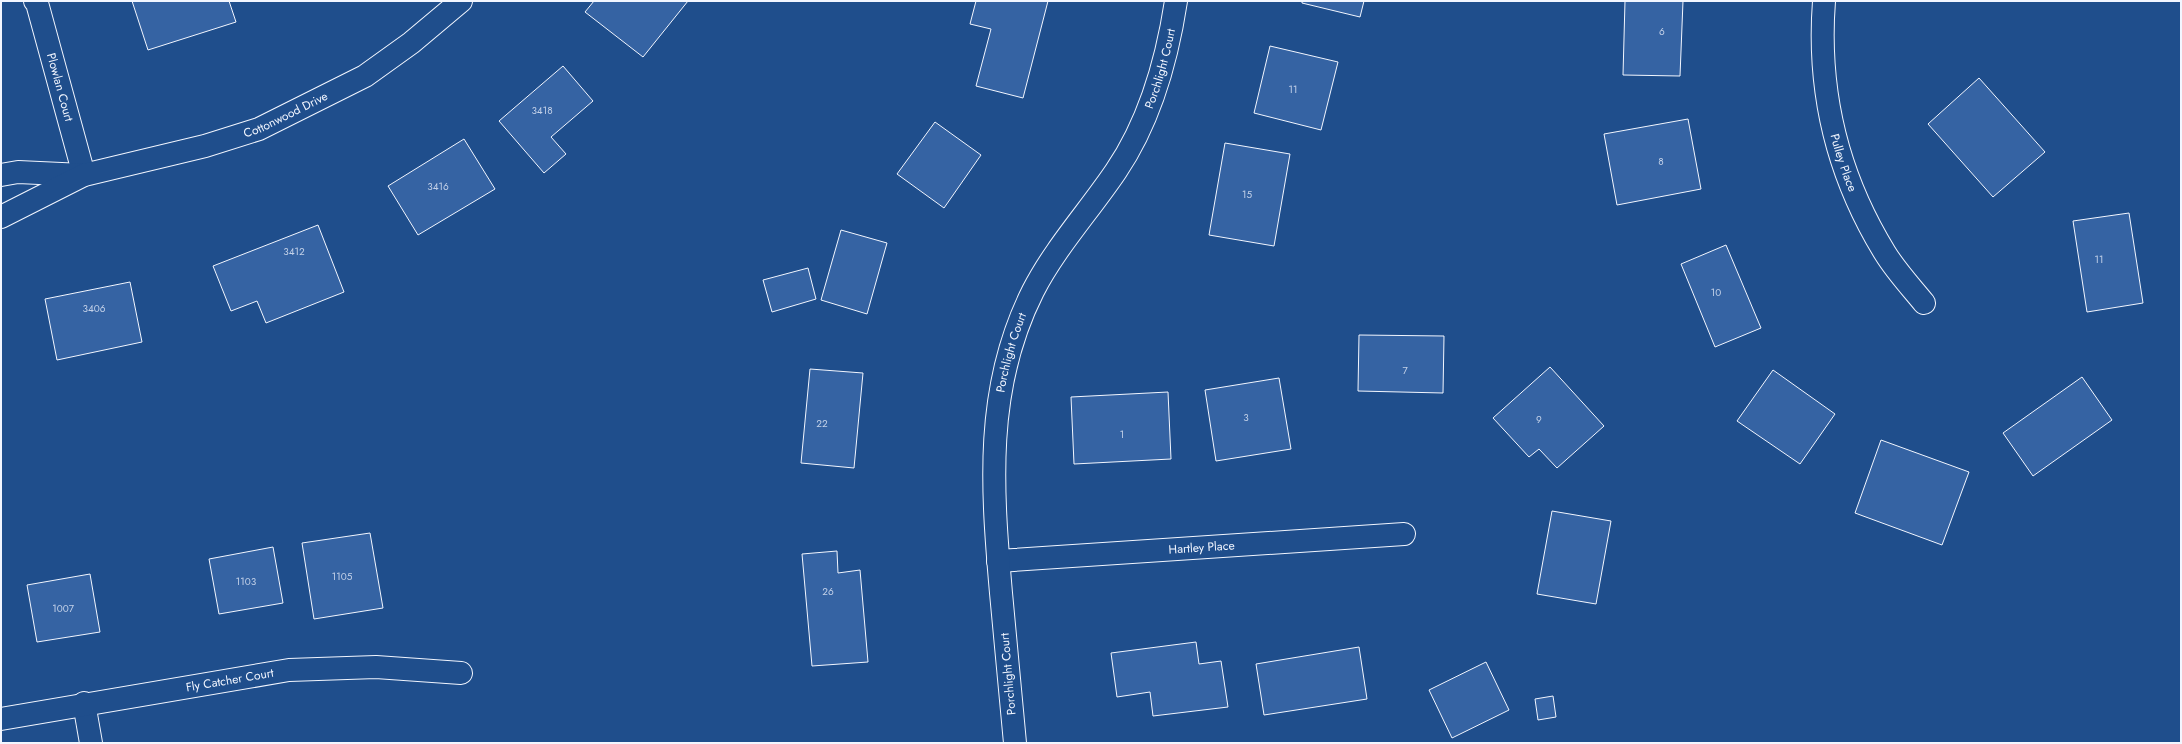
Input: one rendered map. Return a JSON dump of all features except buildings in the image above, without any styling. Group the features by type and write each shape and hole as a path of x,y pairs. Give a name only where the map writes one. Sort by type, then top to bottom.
{"street":[{"name":"Plowlan Court","path":"35,1 37,3 84,175"},
{"name":"Cottonwood Drive","path":"1,217 84,175 206,146 260,129 365,76 417,38 461,1"},
{"name":"Porchlight Court","path":"1015,743 998,561 993,461 999,393 1013,339 1033,291 1048,265 1118,169 1139,128 1159,80 1176,1"},
{"name":"Pulley Place","path":"1824,1 1824,74 1830,120 1842,164 1860,207 1885,254 1924,303"},
{"name":"Cottonwood Drive","path":"1,175 18,172 84,175"},
{"name":"Hartley Place","path":"998,561 1404,534"},
{"name":"Fly Catcher Court","path":"1,719 289,670 376,667 461,673"},
{"path":"84,704 91,743"}]}
